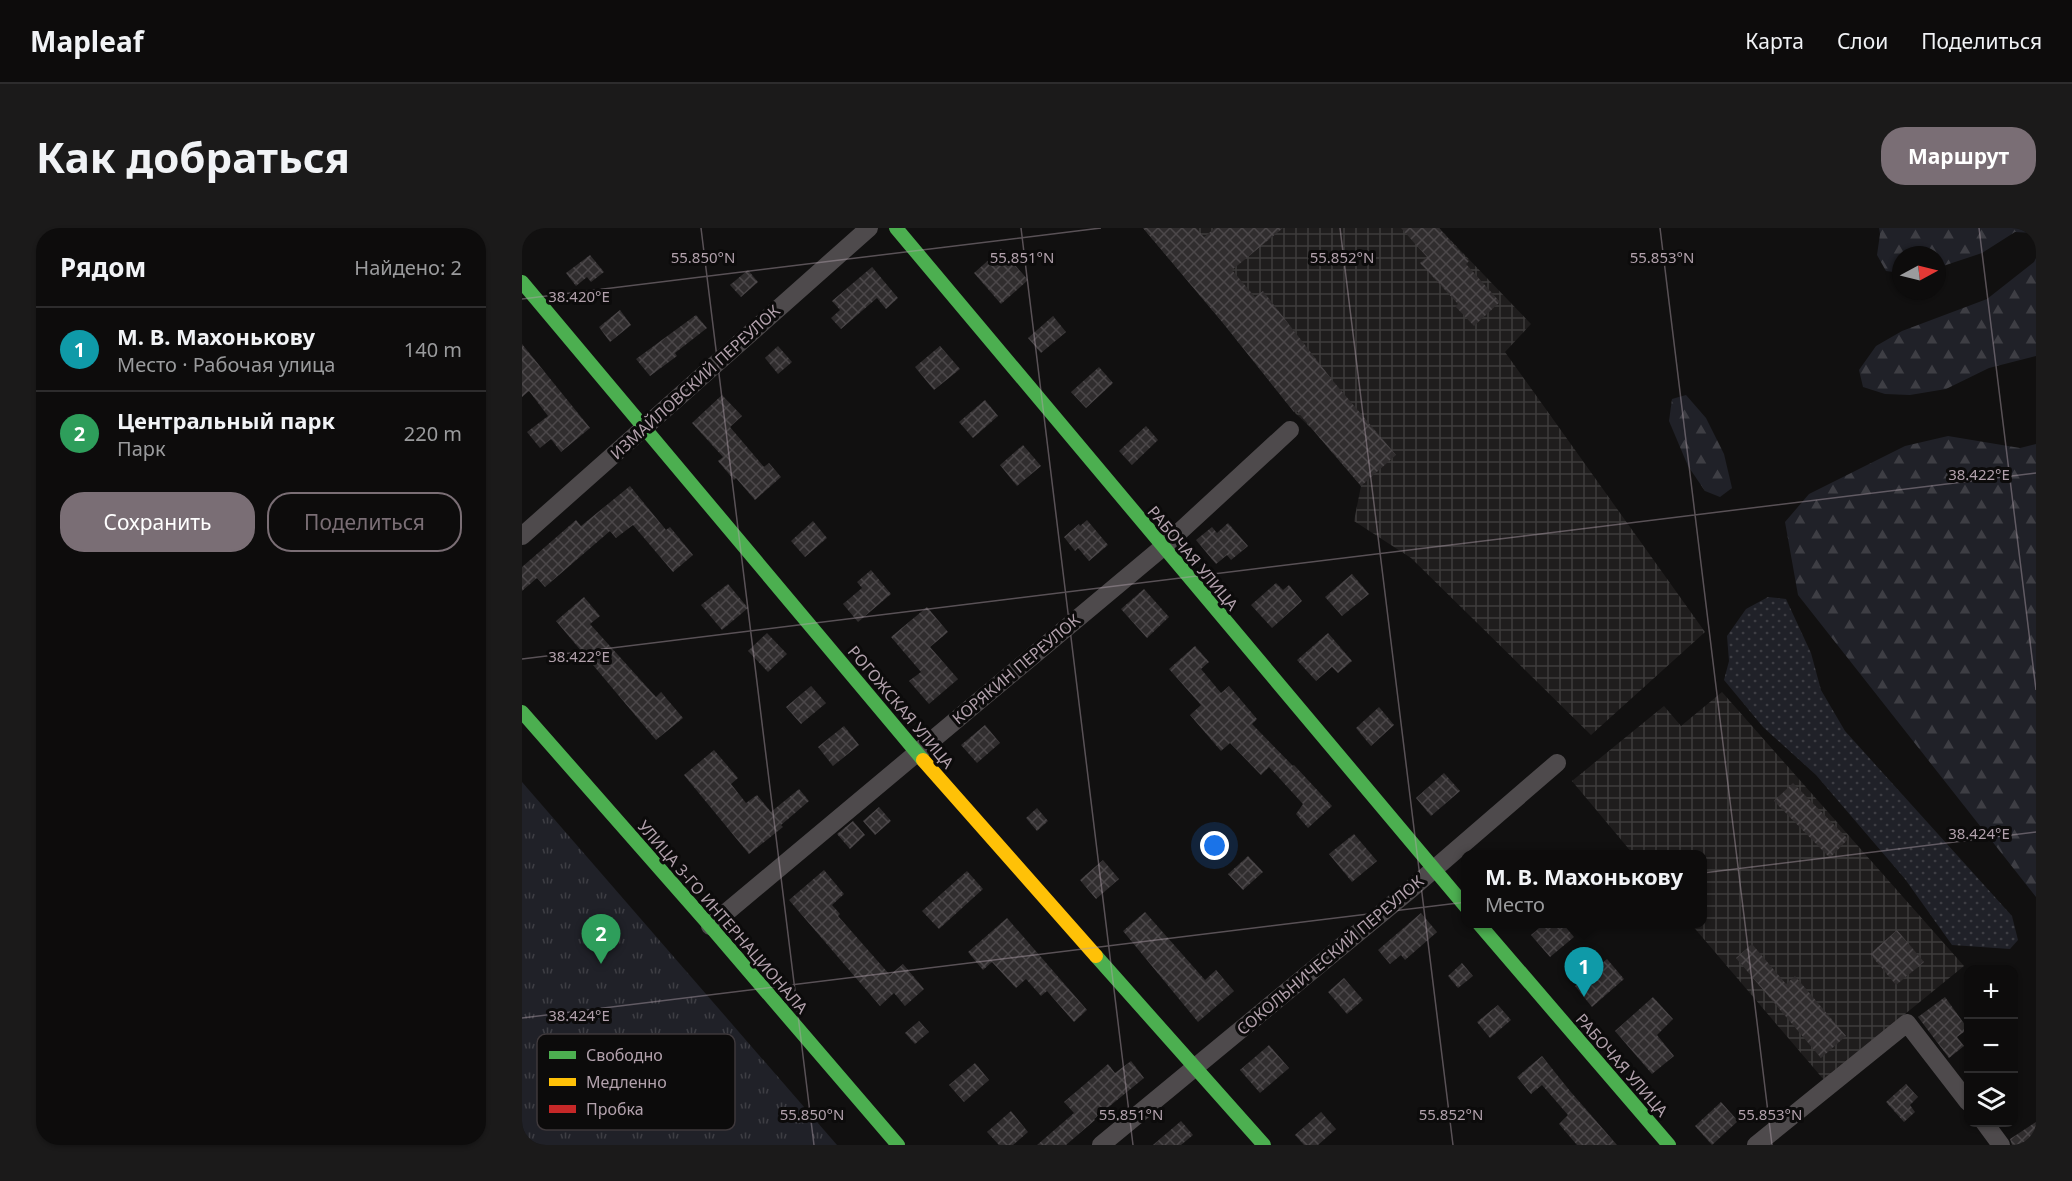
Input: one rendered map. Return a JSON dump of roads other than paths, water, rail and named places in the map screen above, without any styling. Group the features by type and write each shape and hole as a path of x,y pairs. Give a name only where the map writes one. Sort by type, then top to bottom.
{"main road":[{"name":"РАБОЧАЯ УЛИЦА","path":"896,228 1461,902"},
{"name":"РОГОЖСКАЯ УЛИЦА","path":"522,282 916,752 1264,1145"},
{"name":"УЛИЦА 3-ГО ИНТЕРНАЦИОНАЛА","path":"522,712 898,1145"},
{"name":"РАБОЧАЯ УЛИЦА","path":"1482,928 1669,1145"}],"street":[{"name":"ИЗМАЙЛОВСКИЙ ПЕРЕУЛОК","path":"522,536 869,228"},
{"name":"КОРЯКИН ПЕРЕУЛОК","path":"710,926 1163,547 1290,430"},
{"name":"СОКОЛЬНИЧЕСКИЙ ПЕРЕУЛОК","path":"1101,1145 1433,870 1557,762"},
{"path":"1756,1145 1907,1023 1964,1097"},
{"path":"1988,1127 2001,1145"}],"place":[{"name":"Центральный парк","path":"601,964"},
{"name":"М. В. Махонькову","path":"1584,997"}]}
